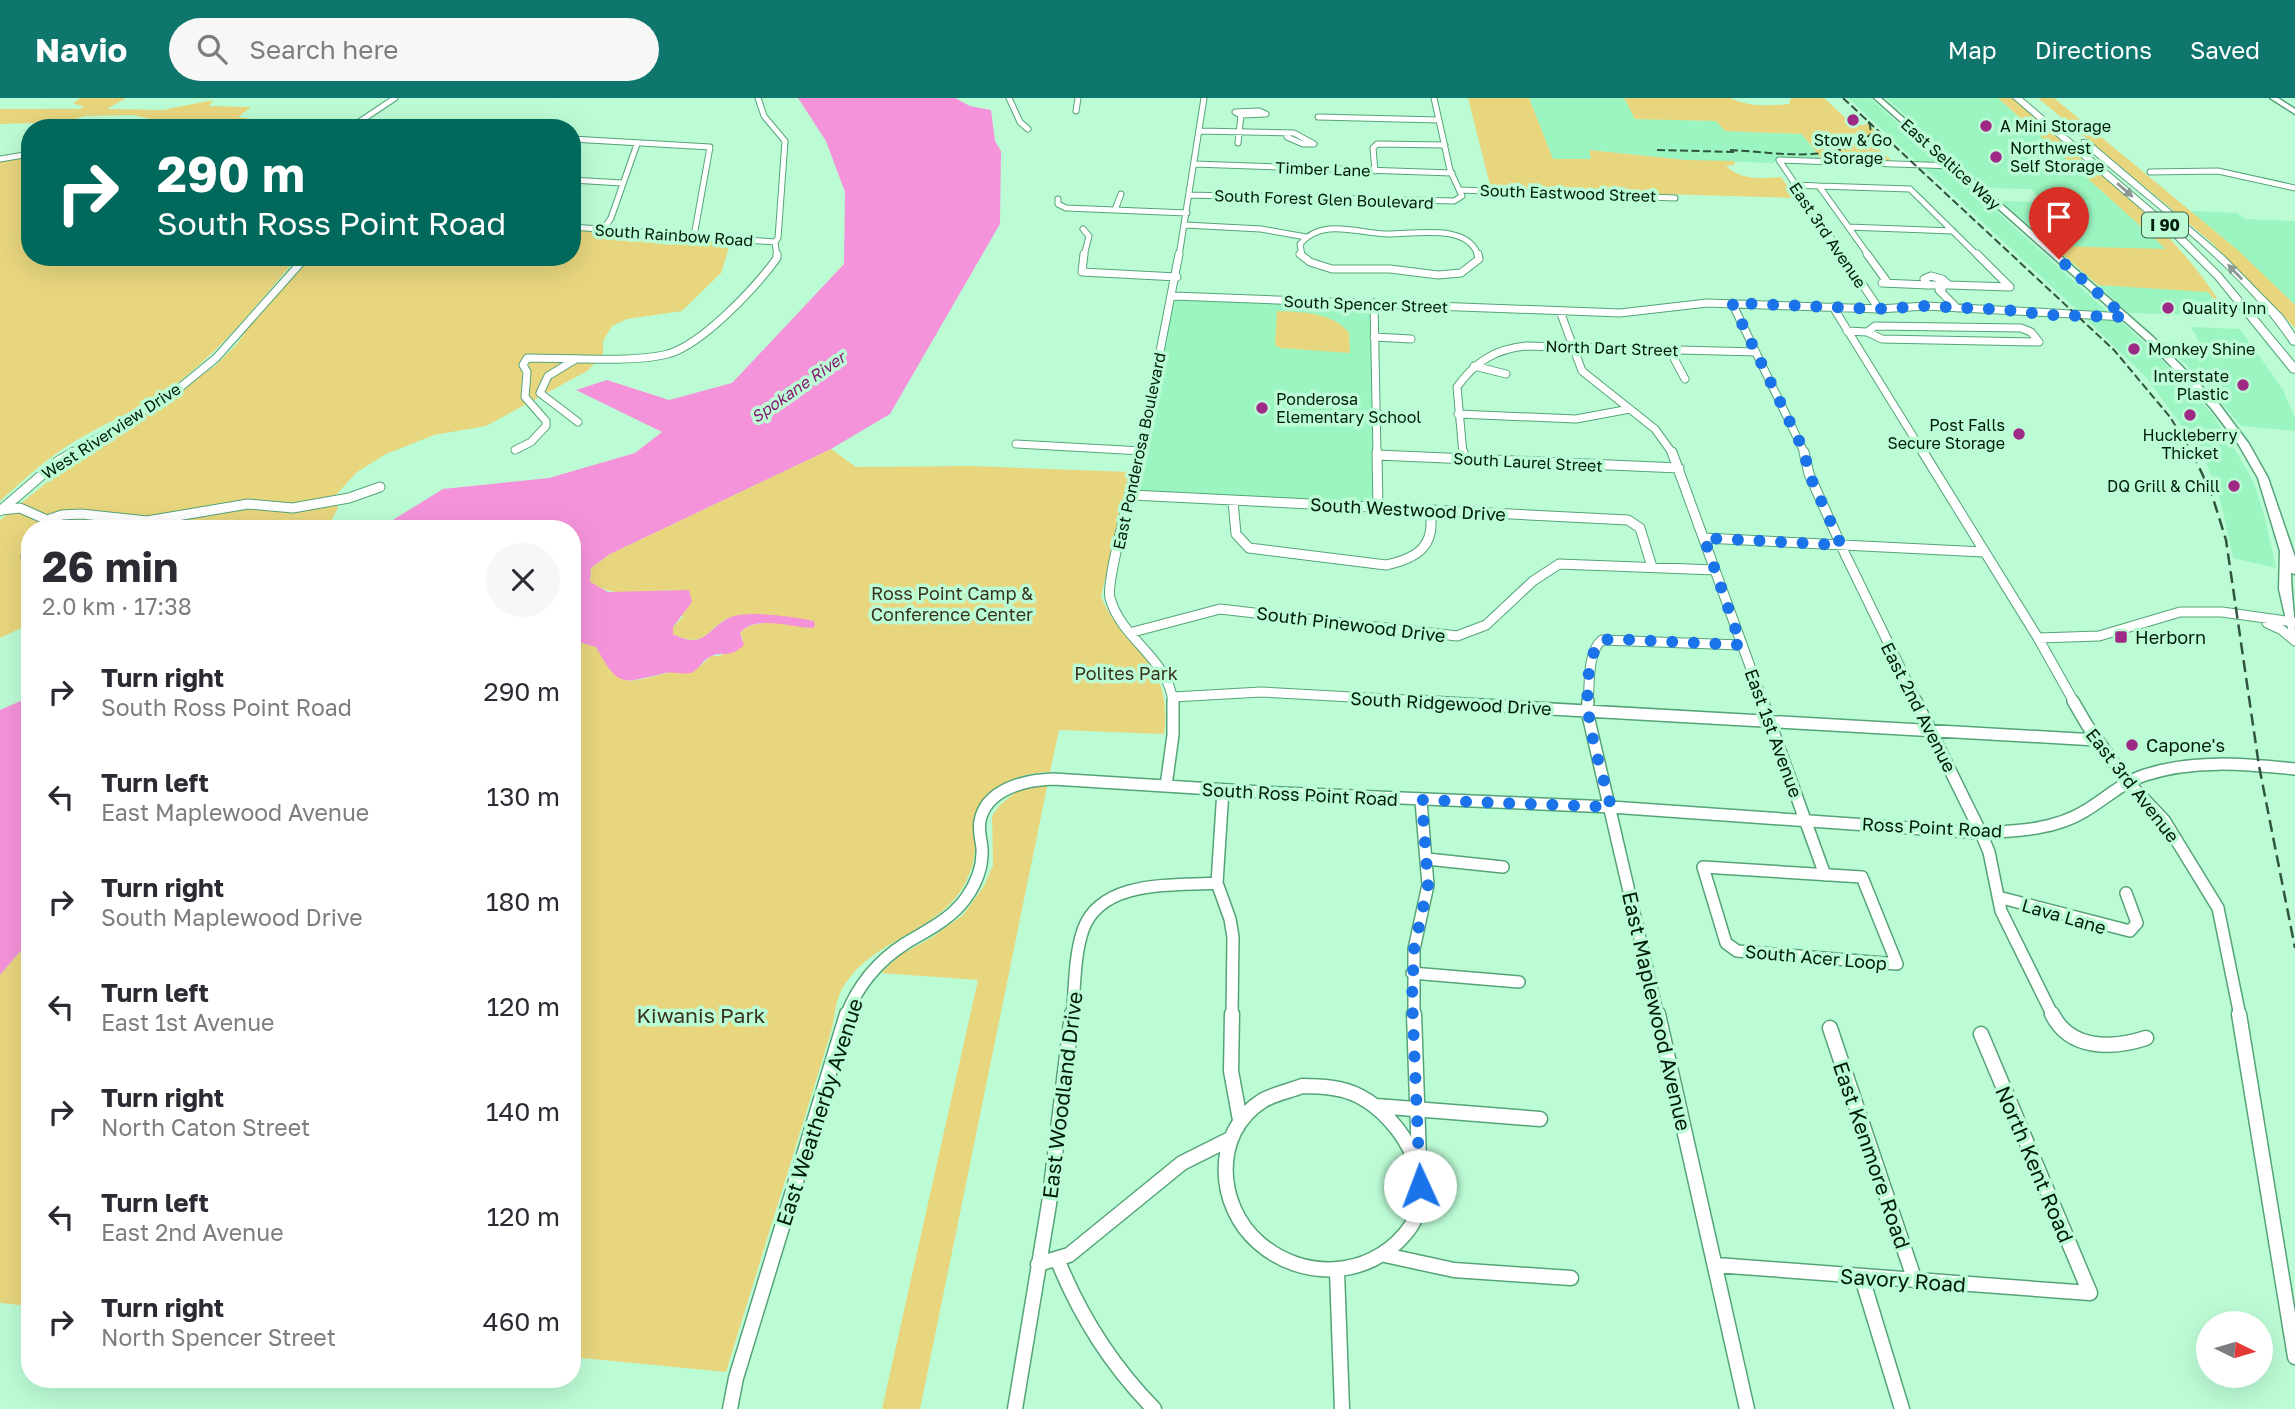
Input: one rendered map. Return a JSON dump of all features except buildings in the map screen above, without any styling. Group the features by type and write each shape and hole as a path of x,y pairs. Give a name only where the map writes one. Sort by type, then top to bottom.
{"highway":[{"name":"I 90","path":"2017,98 2176,234 2218,276 2295,370"},
{"name":"I 90","path":"2033,98 2198,237 2279,318 2295,342"},
{"path":"2279,318 2295,330"}],"main road":[{"name":"East Seltice Way","path":"1877,98 2186,373 2236,432 2266,485 2285,548 2295,570"},
{"path":"2273,98 2293,109"},
{"name":"East Seltice Way","path":"2285,548 2286,589 2294,622"}],"street":[{"path":"362,119 395,98"},
{"path":"515,450 531,442 546,426 546,421 525,397 527,372 524,361 540,356 649,357 671,353 691,342 736,308 768,274 777,258 775,242 778,238 783,192 785,141 764,116 758,98"},
{"path":"1009,98 1020,122 1028,129"},
{"path":"1076,111 1079,98"},
{"name":"East Ponderosa Boulevard","path":"1166,786 1173,697 1166,678 1115,610 1108,590 1142,451 1177,277 1204,98"},
{"path":"1434,98 1452,173 1457,178 1460,190"},
{"path":"1238,143 1241,115"},
{"path":"1318,117 1439,120"},
{"path":"1199,131 1286,133"},
{"path":"581,140 710,147 694,236"},
{"path":"603,230 611,218 637,144"},
{"path":"1375,171 1373,148 1377,144 1445,145"},
{"path":"0,159 21,156"},
{"name":"East 3rd Avenue","path":"1879,309 1779,160 1954,166"},
{"name":"Timber Lane","path":"1194,164 1452,173"},
{"path":"2150,172 2227,172 2295,188"},
{"path":"581,181 622,183"},
{"path":"1794,185 1910,189 2010,287 1879,283"},
{"path":"1818,186 1888,284"},
{"name":"South Forest Glen Boulevard","path":"1189,195 1438,202 1458,200 1462,196 1460,190"},
{"name":"South Eastwood Street","path":"1460,190 1675,198"},
{"path":"1115,210 1121,194"},
{"path":"1058,199 1058,204 1066,208 1186,213"},
{"path":"1185,225 1221,229 1270,228 1306,237 1336,229 1389,234 1435,232 1467,241 1479,252 1479,259 1472,267 1449,274 1389,269 1341,271 1317,265 1304,257 1299,250 1306,237"},
{"path":"1848,227 1953,231"},
{"name":"South Rainbow Road","path":"581,228 775,242"},
{"path":"1083,229 1087,230 1089,236 1081,265 1082,272 1177,277"},
{"name":"West Riverview Drive","path":"1,510 57,462 177,390 216,358 298,266"},
{"path":"1943,286 1939,290 1955,306"},
{"name":"South Spencer Street","path":"1173,296 1639,313 1690,304 1732,303 1879,309 1955,306 2050,315 2125,317"},
{"path":"1374,303 1378,508"},
{"name":"East 2nd Avenue","path":"1732,303 1804,451 1809,474 1841,545 1981,833 1989,852 2001,911 2061,1029 2079,1041 2091,1044 2125,1046 2146,1038"},
{"name":"East 3rd Avenue","path":"1833,307 2038,638 2096,740 2127,781 2164,820 2218,908 2228,947 2262,1145 2295,1357"},
{"path":"1992,309 2008,328"},
{"name":"East 1st Avenue","path":"1559,311 1582,372 1663,438 1679,468 1825,875"},
{"path":"1847,331 1867,332 1882,338 2039,342 2030,330 2008,328 1875,326 1867,332"},
{"path":"1374,337 1410,339"},
{"name":"North Dart Street","path":"1474,366 1488,354 1502,348 1571,346 1756,352"},
{"path":"1669,349 1685,379"},
{"path":"578,358 547,377 540,387 540,393 569,418 578,422"},
{"path":"1464,459 1457,387 1474,366 1506,374"},
{"path":"1458,414 1576,419 1630,409"},
{"path":"1016,444 1142,451"},
{"name":"South Laurel Street","path":"1377,455 1679,468"},
{"path":"153,520 248,504 293,508 349,498 380,487"},
{"name":"South Westwood Drive","path":"1132,495 1628,520 1640,528 1652,567"},
{"path":"1233,501 1237,536 1242,544 1249,548 1385,565 1405,561 1430,541 1433,534 1430,510"},
{"path":"1,510 20,508 47,520 62,515 81,514 138,520"},
{"path":"1704,538 1983,552"},
{"name":"South Pinewood Drive","path":"1133,632 1220,609 1448,636 1465,635 1479,629 1541,575 1559,564 1715,570"},
{"path":"2038,638 2068,639 2106,634 2150,619 2183,612 2241,614 2294,622"},
{"path":"2241,614 2277,627 2295,641"},
{"name":"East Maplewood Avenue","path":"1741,645 1626,639 1609,639 1597,644 1587,692 1587,711 1748,1409"},
{"name":"South Ridgewood Drive","path":"1173,697 1261,692 2096,740"},
{"name":"Ross Point Road","path":"1805,820 1981,833 2030,830 2066,821 2127,781 2148,774 2204,762 2295,769"},
{"name":"South Ross Point Road","path":"980,821 994,799 1023,782 1053,779 1422,800 1611,807 1805,820"},
{"path":"1223,790 1217,883 1230,919 1233,937 1231,1071 1240,1120"},
{"path":"1420,1183 1416,1159 1404,1135 1376,1106 1341,1089 1302,1086 1267,1097 1240,1120 1228,1140 1223,1176 1227,1195 1245,1229 1260,1244 1286,1261 1316,1270 1337,1271 1363,1266 1385,1255 1405,1236 1412,1224 1420,1199 1420,1183 1418,1109 1412,1022 1412,973 1414,949 1426,903 1427,859 1422,800"},
{"name":"East Weatherby Avenue","path":"730,1409 736,1378 847,1010 861,985 881,961 933,929 966,898 980,867 980,821"},
{"path":"1427,859 1503,867"},
{"name":"South Acer Loop","path":"1703,867 1784,872 1825,875 1862,877 1897,964 1752,954 1732,948 1722,935 1703,867"},
{"name":"East Woodland Drive","path":"1015,1409 1049,1204 1082,933 1098,905 1126,892 1217,883"},
{"name":"Lava Lane","path":"1998,897 2130,931 2137,923 2126,894"},
{"path":"1412,973 1519,982"},
{"name":"East Kenmore Road","path":"1830,1028 1915,1281"},
{"name":"North Kent Road","path":"1981,1034 2090,1293"},
{"path":"1376,1106 1541,1119"},
{"path":"1038,1264 1058,1261 1069,1255 1182,1163 1228,1140"},
{"path":"1385,1255 1424,1267 1571,1278"},
{"path":"1058,1261 1076,1306 1097,1345 1154,1409"},
{"name":"Savory Road","path":"1716,1265 2090,1293"},
{"path":"1337,1271 1342,1409"},
{"path":"1862,1278 1902,1409"}],"shaded area":[{"path":"1529,98 1624,98 1635,119 1717,121 1725,131 1802,134 1823,161 1777,159 1774,163 1685,160 1589,150 1592,160 1553,159"},
{"path":"1848,98 1870,98 1942,163 1918,163"},
{"path":"1886,98 1998,98 2168,250 2053,246 2001,201 2042,202 2031,189 1986,188"},
{"path":"1922,166 1950,169 2110,314 2080,313"},
{"path":"2191,211 2237,213 2245,219 2295,221 2295,305 2240,252"},
{"path":"2098,285 2208,292 2228,316 2129,313"},
{"name":"Ponderosa Elementary School","path":"1173,296 1374,303 1378,508 1132,495"},
{"path":"2085,318 2123,323 2212,414 2254,483 2276,568 2233,558 2221,503 2204,456 2146,377"},
{"path":"2191,327 2240,329 2282,388 2295,418 2295,431 2241,426 2203,381 2162,342 2200,343"}],"green space":[{"path":"80,98 126,98 107,109 163,110 213,100 209,106 251,107 238,117 251,119 150,119 133,115 21,119 21,123 0,124 0,109 84,107 73,103"},
{"path":"1468,98 1529,98 1553,159 1591,159 1589,150 1685,160 1734,161 1735,165 1726,166 1738,174 1759,178 1781,177 1796,198 1491,189"},
{"path":"1624,98 1731,98 1744,103 1767,105 1789,104 1791,98 1824,98 1853,125 1866,125 1865,122 1884,139 1869,141 1893,162 1823,161 1802,134 1725,131 1716,121 1635,119"},
{"path":"1998,98 2013,98 2130,199 2184,255 2228,316 2208,292 2098,285 2053,246 2166,249"},
{"path":"2038,98 2054,98 2240,252 2295,305 2295,328 2211,242"},
{"path":"21,158 21,266 290,266 237,328 186,376 158,396 61,450 0,501 0,161"},
{"path":"581,231 668,236 660,244 671,245 698,238 731,241 721,273 682,311 627,319 612,326 603,341 603,355 587,371 486,426 434,435 386,454 357,472 335,496 338,508 332,520 21,520 21,628 0,638 0,520 86,451 215,366 237,344 255,317 302,266 581,266"},
{"path":"1277,311 1316,314 1334,321 1349,333 1350,353 1280,348 1275,345"},
{"name":"Ross Point Camp & Conference Center","path":"831,449 856,467 972,466 1131,472 1101,596 1122,631 1155,672 1162,689 1165,709 1164,734 1059,730 1050,772 1008,781 982,803 974,826 975,853 972,867 957,896 944,910 877,952 849,979 839,996 831,1032 726,1372 581,1358 581,643 596,647 613,672 621,678 638,680 677,671 691,672 711,656 720,656 743,639 740,633 753,625 781,623 807,628 814,621 766,615 736,616 720,623 702,638 685,639 673,634 673,627 683,617 669,590 617,592 590,582 591,568 610,554"},
{"path":"1048,782 920,1409 882,1409 978,980 881,973 900,955 931,938 963,915 984,886 993,865 992,816 1000,805 1016,792"},
{"path":"21,950 21,1305 0,1303 0,975"}],"water":[{"name":"Spokane River","path":"798,98 955,98 970,106 991,110 995,141 1001,151 1000,224 890,414 831,449 610,554 591,568 590,582 608,592 689,590 692,602 673,627 673,634 684,639 699,639 731,617 749,614 814,621 813,628 775,623 755,624 740,633 744,645 739,650 710,657 693,672 624,680 611,671 596,647 581,643 581,520 393,520 443,489 549,478 635,453 662,432 576,390 607,380 669,400 732,383 844,264 845,192 826,141"},
{"path":"21,701 21,950 0,975 0,710"}],"railway":[{"path":"1843,98 1866,119"},
{"path":"1730,150 1785,154 1840,150 1871,134 1866,119"},
{"path":"1866,119 2114,350 2170,417 2193,454"},
{"path":"1657,150 1737,152"},
{"path":"2193,454 2212,495 2226,540 2259,766 2295,948"}],"place":[{"name":"Stow & Go Storage","path":"1853,120"},
{"name":"A Mini Storage","path":"1986,126"},
{"name":"Northwest Self Storage","path":"1996,157"},
{"name":"Quality Inn","path":"2168,308"},
{"name":"Monkey Shine","path":"2134,349"},
{"name":"Interstate Plastic","path":"2243,385"},
{"name":"Ponderosa Elementary School","path":"1262,408"},
{"name":"Huckleberry Thicket","path":"2190,415"},
{"name":"Post Falls Secure Storage","path":"2019,434"},
{"name":"DQ Grill & Chill","path":"2234,486"},
{"name":"Herborn","path":"2121,637"},
{"name":"Capone's","path":"2132,745"}],"route":[{"path":"1420,1186 1412,973 1417,932 1424,912 1428,885 1422,800 1611,807 1587,711 1587,692 1597,644 1602,640 1616,639 1741,645 1704,538 1841,545 1809,474 1804,451 1732,303 1879,309 1926,306 2050,315 2125,317 2059,259"}],"park label":[{"name":"Polites Park","path":"1126,673"},
{"name":"Kiwanis Park","path":"701,1015"}]}
